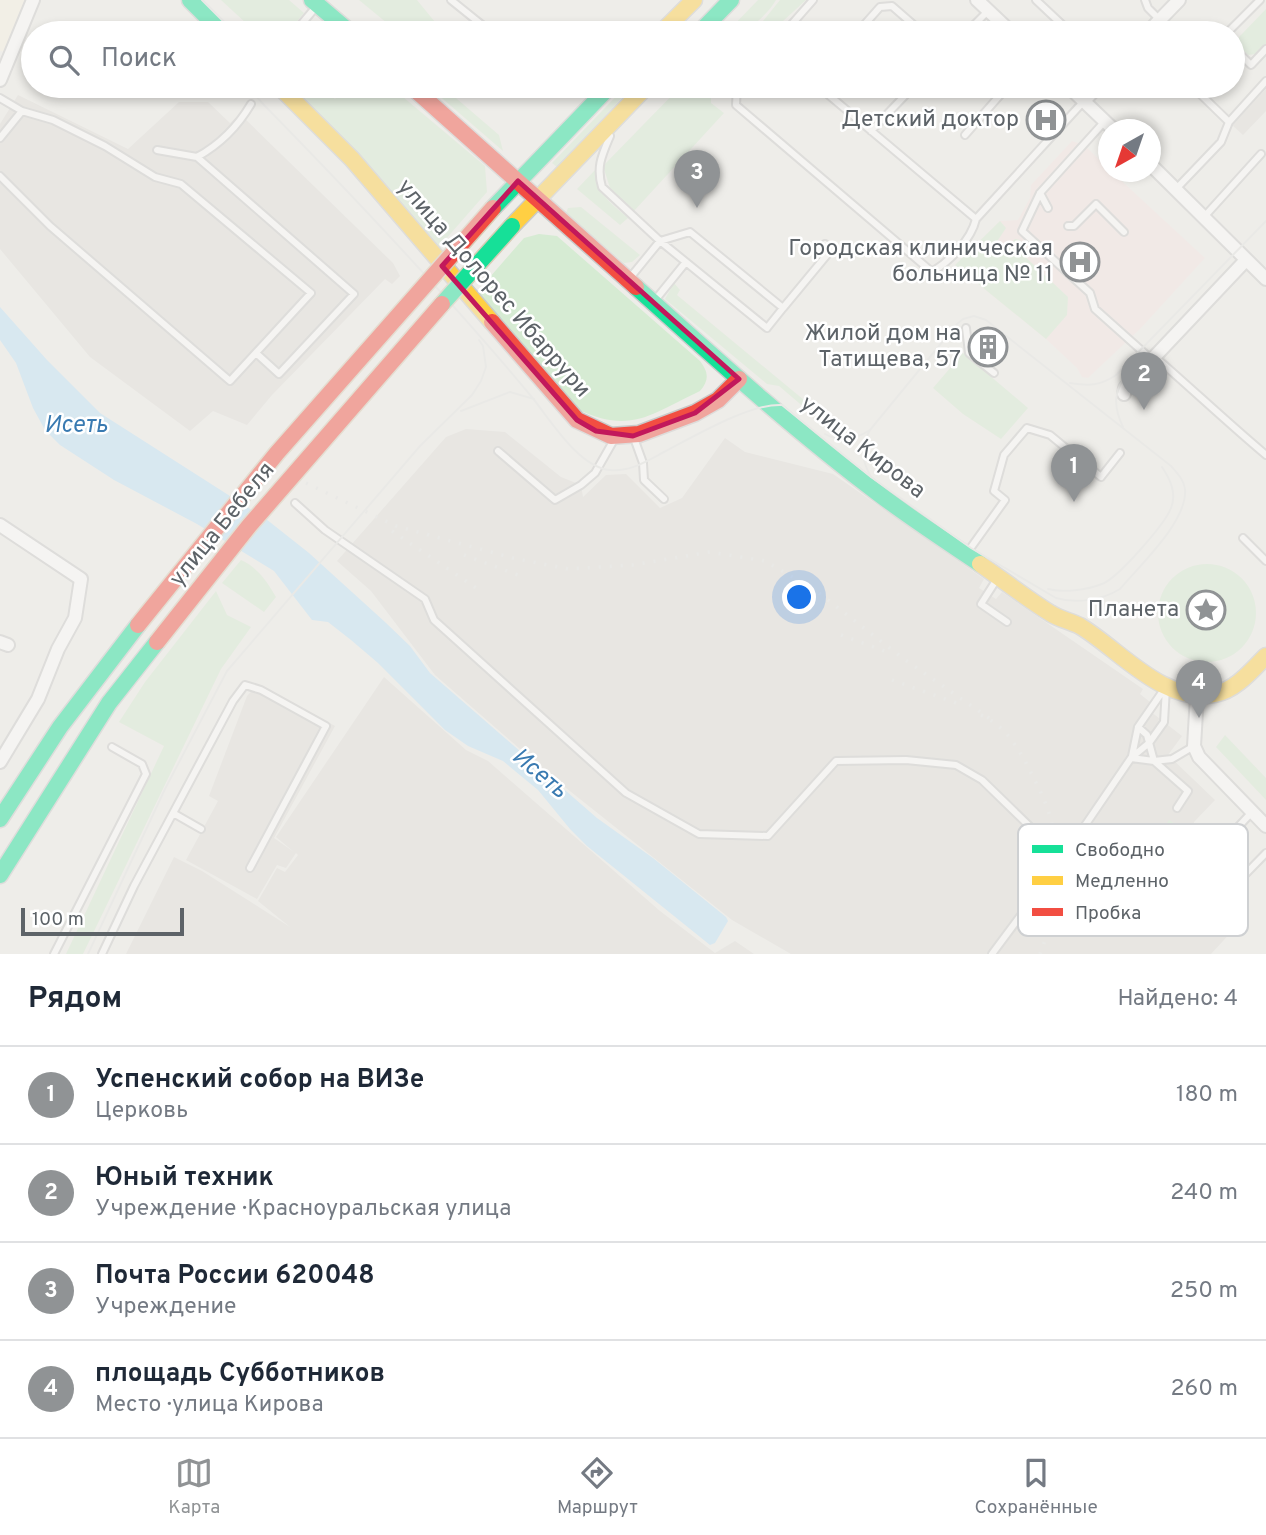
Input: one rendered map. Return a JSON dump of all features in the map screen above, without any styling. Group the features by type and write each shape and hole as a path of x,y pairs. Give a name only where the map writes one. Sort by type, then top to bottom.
{"main road":[{"path":"190,0 211,21"},
{"path":"673,21 694,0"},
{"path":"711,21 731,0"},
{"path":"315,2 337,21"},
{"name":"улица Долорес Ибаррури","path":"291,98 352,159 576,420 596,431 616,437 633,436 715,403 739,379"},
{"name":"улица Кирова","path":"425,98 739,379 869,486 1053,615 1077,625 1167,686 1197,696"},
{"name":"улица Бебеля","path":"0,819 60,727 138,625 277,453 493,208 598,98"},
{"name":"улица Бебеля","path":"0,875 109,703 249,526 512,226 635,98"},
{"path":"1197,696 1216,694 1239,682 1266,656"}],"street":[{"path":"24,21 33,0"},
{"path":"977,0 999,21"},
{"path":"1160,19 1179,0"},
{"path":"0,80 21,29"},
{"path":"1081,98 1104,119"},
{"path":"1084,101 1087,98"},
{"path":"1161,175 1266,279"},
{"path":"1124,394 1125,388 1246,260"},
{"path":"0,525 81,579 75,618 58,649 38,699 0,762"},
{"path":"1197,696 1194,746 1199,757 1266,827"}],"lane":[{"path":"451,0 477,21"},
{"path":"458,6 465,0"},
{"path":"795,21 813,0"},
{"path":"1036,0 1058,21"},
{"path":"1145,0 1148,8 1160,19"},
{"path":"1239,21 1260,0"},
{"path":"302,21 315,2"},
{"path":"867,21 880,6 892,6 909,21"},
{"path":"977,21 988,10"},
{"path":"1245,59 1251,65 1266,49"},
{"path":"1176,189 1221,142 1228,122 1266,81"},
{"path":"0,98 22,111 53,120 105,146 155,177 181,184 310,293 230,381 50,226 0,176"},
{"path":"736,98 736,105 932,272 946,264 974,230 976,219 1084,101"},
{"path":"832,98 976,219"},
{"path":"871,131 903,98"},
{"path":"965,135 997,98"},
{"path":"1204,98 1228,122"},
{"path":"197,158 212,149 244,117 251,104"},
{"path":"0,138 22,111"},
{"path":"620,114 599,160 598,176 602,187 660,242 767,328 831,250 824,244"},
{"path":"1098,137 1040,193 1022,231 1090,293 1095,309 1203,398 1222,419 1266,455"},
{"path":"157,150 197,158 354,294 279,374 256,353"},
{"path":"1203,218 1261,154"},
{"path":"1040,193 1048,208"},
{"path":"1068,226 1074,226 1096,204 1124,232"},
{"path":"628,280 660,242 690,232 783,308"},
{"path":"653,302 685,262"},
{"path":"966,328 970,353 994,373"},
{"path":"966,554 1005,500 994,491 1004,455 1027,428 1050,435 1101,477 1120,453"},
{"path":"633,436 643,463 644,480 664,499"},
{"path":"498,451 555,500 581,485 595,473 616,437"},
{"path":"295,503 325,530 425,599 434,620 626,793 699,834 768,836 835,761 906,760 956,765 982,780 1027,824"},
{"path":"1244,538 1266,561"},
{"path":"999,578 981,604 1007,622"},
{"path":"103,954 134,886 233,701 245,685 261,690 326,726 250,868"},
{"path":"1131,758 1138,727 1167,686"},
{"path":"1086,824 1131,758 1149,743 1164,722 1167,686"},
{"path":"1138,727 1147,735 1154,761 1188,791 1177,808"},
{"path":"1131,758 1154,761 1172,758 1194,746"},
{"path":"54,954 146,774 142,764 112,747"},
{"path":"1241,824 1252,812"},
{"path":"173,813 201,829"},
{"path":"1248,872 1266,853"},
{"path":"992,954 1018,919"}],"highlighted area":[{"path":"518,181 739,379 695,413 633,436 596,431 577,420 442,266"}],"shaded area":[{"path":"0,0 25,0 6,52 0,51"},
{"path":"1266,89 1266,111 1243,135 1232,125"},
{"path":"18,95 128,149 179,102 208,102 230,123 240,114 393,263 400,276 392,284 385,279 272,395 247,425 213,411 190,431 90,357 0,249 0,124"},
{"name":"Городская клиническая больница № 11","path":"1072,141 1084,145 1098,158 1098,182 1123,182 1205,258 1140,329 1088,378 1082,377 1077,368 1046,339 955,265 1000,221 1018,220 1030,198 1031,185"},
{"path":"466,429 505,432 561,477 581,485 583,497 606,475 626,474 660,508 682,498 725,438 745,452 833,474 984,579 979,588 996,599 1002,592 1143,689 1140,694 1150,702 1146,708 1182,736 1168,755 1215,800 1194,824 1018,824 1018,936 1228,936 1211,954 791,954 732,920 551,776 435,675 371,591 337,561 446,437"},
{"path":"384,677 466,750 488,761 660,911 715,953 735,941 754,954 126,954 174,857 202,871 290,927 258,901 277,868 285,872 298,855 296,853 286,868 277,865 257,899 186,860 218,801 209,796 247,696 258,684 335,726 274,838 294,852 276,837"}],"green space":[{"path":"221,0 289,0 304,13 297,21 244,21"},
{"path":"359,0 417,0 434,21 384,21"},
{"path":"758,0 776,0 757,21 738,21"},
{"path":"780,0 806,0 783,21 763,21"},
{"path":"1266,9 1266,44 1256,54 1248,55 1245,52 1245,31"},
{"path":"300,98 404,98 485,166 487,192 438,248"},
{"path":"442,98 456,98 499,135 503,151"},
{"path":"614,98 622,98 557,167 552,163"},
{"path":"669,98 711,98 711,103 724,113 634,211 611,191 603,166"},
{"path":"596,169 602,192 628,218 620,225 577,189"},
{"path":"581,207 640,255 632,262 624,263 566,213 568,208"},
{"path":"1000,221 1006,228 994,246 1002,253 1015,239 1020,240 1019,251 1068,297 1067,315 1046,339 955,265"},
{"path":"539,234 557,236 700,361 707,376 700,391 654,414 627,421 596,417 577,409 476,293 524,238"},
{"path":"674,283 680,290 677,295 810,405 806,409 779,386 767,384 665,299"},
{"path":"963,353 1028,408 1001,439 963,414 933,388"},
{"path":"241,560 261,575 276,597 264,612 222,583"},
{"path":"1207,564 1226,567 1242,578 1253,594 1256,613 1253,632 1242,648 1226,659 1207,662 1188,659 1172,648 1161,632 1158,613 1161,594 1172,578 1188,567"},
{"path":"216,591 227,615 251,627 221,669 83,954 66,954 164,746 119,722 145,682"},
{"path":"1225,735 1266,778 1266,800 1216,747"}],"water":[{"name":"Исеть","path":"0,307 47,360 100,413 266,519 309,553 410,646 430,673 597,818 653,858 726,917 728,921 715,943 710,945 587,846 538,790 503,761 468,746 445,730 351,640 328,622 312,620 274,571 197,524 114,480 60,445 45,430 33,408 16,363 0,340"}],"tram line":[{"path":"202,0 223,21"},
{"path":"258,98 467,321 576,451 598,467 610,470 631,468 738,415 754,409 782,405 871,477"},
{"path":"1070,383 1094,384 1116,375 1266,221"},
{"path":"974,316 986,320 1171,466 1182,480 1185,489 1184,502 1171,528 1120,589 1097,598 1072,601 1056,598 971,548 871,477 863,454 870,430 957,324 974,316"},
{"path":"88,954 165,789 227,671 420,446 472,395 486,367 483,346 479,340"},
{"path":"1123,427 1117,411 1116,397 1130,370"},
{"path":"461,411 510,392 534,399"},
{"path":"825,434 848,439 870,430"},
{"path":"1048,589 1068,591 1096,586 1109,580 1129,562 1160,526 1171,508 1173,492 1162,467"}],"railway":[{"path":"306,483 396,526 513,558 568,569 632,565 710,552 765,561 815,590 904,659 989,718"},
{"path":"392,531 482,592"},
{"path":"464,555 518,575"},
{"path":"841,635 887,652"},
{"path":"892,680 959,704"},
{"path":"981,715 1007,734 1016,747 1040,791 1052,824"},
{"path":"1040,954 1046,936"}],"traffic: fast":[{"path":"190,0 211,21"},
{"path":"312,0 337,21"},
{"path":"711,21 731,0"},
{"path":"493,208 598,98"},
{"path":"442,304 512,226"},
{"path":"636,287 755,393 847,470 980,564"},
{"path":"0,819 60,727 138,625"},
{"path":"0,875 109,703 157,642"}],"traffic: slow":[{"path":"673,21 694,0"},
{"path":"291,98 352,159 492,322"},
{"path":"512,226 635,98"},
{"path":"980,564 1050,613 1095,636 1143,673 1178,691 1196,695 1223,692 1243,679 1266,656"}],"traffic: jam":[{"path":"424,98 636,287"},
{"path":"138,625 277,453 493,208"},
{"path":"157,642 249,526 442,304"},
{"path":"492,322 577,420 611,436 639,434 695,413 718,400 739,379"}],"place":[{"name":"Детский доктор","path":"1046,120"},
{"name":"Почта России 620048","path":"697,208"},
{"name":"Городская клиническая больница № 11","path":"1080,262"},
{"name":"Жилой дом на Татищева, 57","path":"988,347"},
{"name":"Юный техник","path":"1144,410"},
{"name":"Успенский собор на ВИЗе","path":"1074,502"},
{"name":"Планета","path":"1206,610"},
{"name":"площадь Субботников","path":"1199,718"}]}
